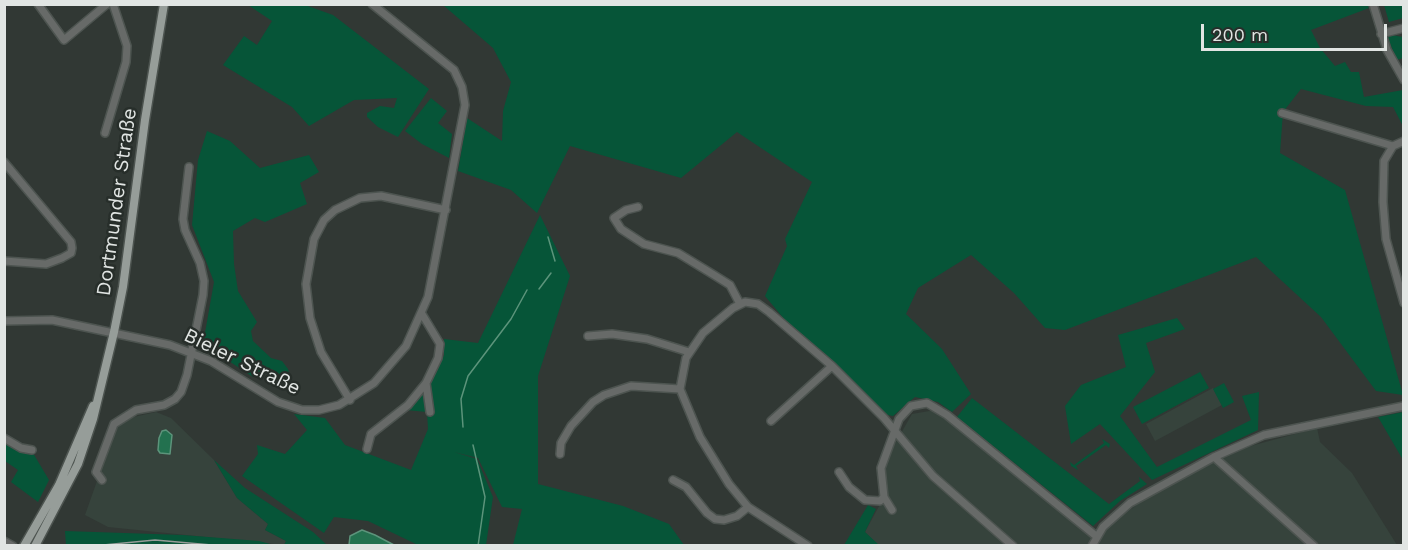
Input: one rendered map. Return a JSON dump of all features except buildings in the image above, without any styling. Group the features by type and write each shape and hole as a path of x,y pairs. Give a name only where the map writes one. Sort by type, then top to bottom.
{"main road":[{"name":"Dortmunder Straße","path":"24,546 64,476 94,403 114,332 123,286 145,120 165,4"},
{"name":"Dortmunder Straße","path":"35,546 78,464 93,419 94,403"}],"street":[{"path":"38,4 64,40 107,4"},
{"path":"105,133 126,62 127,45 114,4"},
{"name":"Bieler Straße","path":"4,321 45,319 114,332 191,352 227,369 278,402 296,408 319,410 350,400 374,383 392,365 406,346 422,314 446,210 464,122 465,105 462,87 447,63 372,4"},
{"path":"1373,4 1381,34 1404,80"},
{"path":"1381,34 1404,28"},
{"path":"1282,113 1394,146"},
{"path":"1404,141 1394,146 1384,161 1383,202 1386,239 1404,303"},
{"path":"4,162 71,242 71,253 46,264 4,261"},
{"path":"102,480 96,472 114,424 135,410 164,405 175,399 181,392 204,280 183,219 189,167"},
{"path":"350,400 321,352 310,318 306,284 314,239 324,220 335,210 360,198 381,196 446,210"},
{"path":"638,207 626,210 614,218 621,229 644,244 678,253 714,274 730,285 740,304"},
{"path":"808,546 748,507 729,484 700,437 680,389 683,366 689,352 711,325 740,304 758,304 790,328 832,366 894,430 933,476 1013,546"},
{"path":"367,449 371,434 408,405 426,383 438,358 440,344 422,314"},
{"path":"588,336 612,334 647,339 689,352"},
{"path":"771,421 832,366"},
{"path":"426,383 430,412"},
{"path":"560,454 561,443 571,426 593,402 604,395 631,386 680,389"},
{"path":"892,510 884,497 881,468 894,430 899,419 911,406 921,403 932,404 1096,536"},
{"path":"1092,546 1096,536 1114,516 1130,503 1214,457 1264,435 1404,406"},
{"path":"4,438 21,448 32,450"},
{"path":"1214,457 1314,546"},
{"path":"839,472 849,487 865,500 880,501 884,497"},
{"path":"673,480 686,487 707,513 715,519 724,520 737,516 748,507"},
{"path":"4,542 13,546"}],"shaded area":[{"path":"248,5 305,5 333,15 429,89 398,137 378,127 367,117 367,113 380,106 394,108 397,98 354,100 309,126 292,107 223,65 244,36 257,45 272,21"},
{"path":"443,5 1368,5 1369,8 1311,30 1320,48 1335,66 1345,62 1351,72 1359,72 1364,97 1403,90 1403,126 1393,107 1366,106 1301,89 1283,112 1280,153 1345,190 1403,395 1376,391 1321,317 1256,257 1065,330 1045,328 1014,293 971,255 918,288 906,314 942,349 971,394 952,412 938,402 915,397 893,416 883,414 834,362 785,320 765,296 787,246 785,239 812,182 737,132 681,178 570,146 537,213 511,190 458,171 467,118 502,141 503,111 511,82 493,48"},
{"path":"1384,5 1403,5 1403,18 1389,22"},
{"path":"1386,34 1403,37 1403,58 1397,60"},
{"path":"431,98 447,111 438,123 452,134 449,158 422,144 405,131"},
{"path":"207,131 230,141 260,168 309,155 319,172 300,183 307,204 265,222 255,218 233,231 238,291 257,322 251,331 253,341 271,358 282,361 288,369 291,382 272,369 253,377 203,344 214,282 192,225 198,160"},
{"path":"540,215 570,276 538,376 538,484 623,506 669,524 684,545 513,545 522,509 502,507 478,458 454,452 477,459 493,497 486,545 418,545 368,521 334,517 324,533 242,476 258,454 257,445 285,454 307,430 294,414 325,418 345,445 411,470 428,429 427,412 406,410 432,381 444,355 444,339 478,343"},
{"path":"1177,318 1185,329 1146,343 1155,372 1120,416 1157,467 1251,420 1242,396 1259,392 1258,430 1152,480 1100,424 1071,444 1065,406 1081,385 1126,367 1118,335"},
{"path":"1200,372 1209,388 1142,424 1133,407"},
{"path":"1224,383 1234,402 1223,408 1213,389"},
{"path":"1213,388 1222,405 1155,441 1146,424"},
{"path":"972,398 1109,504 1140,481 1139,477 1147,484 1120,501 1093,526 957,417"},
{"path":"935,410 951,416 1075,522 1102,537 1108,526 1169,481 1211,464 1236,450 1317,428 1320,442 1352,473 1397,545 879,546 865,532 884,497 881,468 912,414"},
{"path":"156,412 171,418 214,460 237,498 268,524 265,530 286,541 284,545 108,527 85,515 115,430 129,418"},
{"path":"1404,412 1403,460 1378,417"},
{"path":"166,430 172,435 170,454 160,453 158,450 159,438 162,431"},
{"path":"5,439 33,453 49,480 38,502 11,482 18,470 5,461"},
{"path":"1102,439 1110,444 1109,448 1106,445 1076,466 1078,470 1071,466 1070,462 1074,465 1104,443"},
{"path":"214,460 245,488 313,532 327,545 284,545 286,541 265,530 268,524 237,498"},
{"path":"868,505 876,509 865,532 879,545 844,545"},
{"path":"362,530 394,545 349,545 350,536"},
{"path":"65,531 183,535 259,541 274,545 66,545"}],"waterway":[{"path":"548,237 555,261"},
{"path":"539,289 551,273"},
{"path":"463,427 461,399 468,376 511,319 527,290"},
{"path":"473,445 485,497 478,546"}],"railway":[{"path":"93,546 155,540 223,546"}]}
